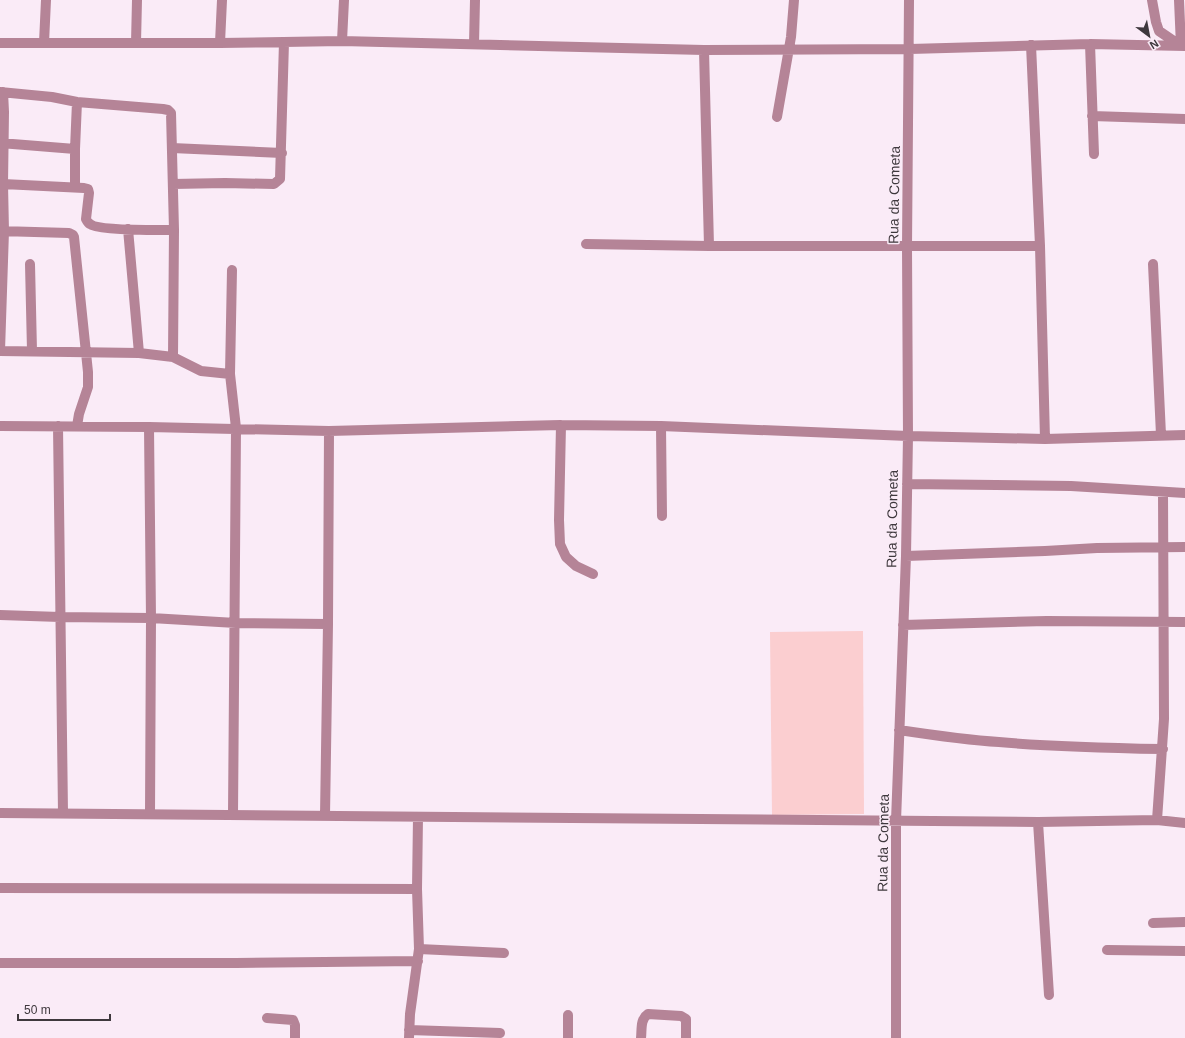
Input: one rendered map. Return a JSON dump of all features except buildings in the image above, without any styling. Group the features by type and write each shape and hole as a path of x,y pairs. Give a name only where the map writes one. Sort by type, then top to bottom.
{"street":[{"path":"44,42 46,0"},
{"path":"136,43 137,0"},
{"path":"220,43 222,0"},
{"path":"342,41 344,0"},
{"path":"474,44 475,0"},
{"path":"777,117 792,30 794,0"},
{"name":"Rua da Cometa","path":"896,1038 896,821 906,556 908,436 907,247 910,0"},
{"path":"1152,0 1159,31 1183,46"},
{"path":"1179,0 1183,46"},
{"path":"0,43 220,43 342,41 704,50 910,49 1090,44 1183,46"},
{"path":"173,184 274,184 280,180 282,153 284,42"},
{"path":"1090,44 1094,154"},
{"path":"1031,45 1040,246 1045,439"},
{"path":"704,50 709,246"},
{"path":"173,357 174,230 171,113 168,110 77,102 52,97 1,92 4,112 1,143 3,184 0,351 139,353 173,357 201,371 230,374"},
{"path":"75,187 77,102"},
{"path":"1092,116 1185,119"},
{"path":"1,143 75,149"},
{"path":"172,148 282,153"},
{"path":"3,184 75,187 88,190 89,193 86,219 90,225 128,229 174,230"},
{"path":"128,229 139,353"},
{"path":"2,231 69,233 74,237 88,387 79,414 77,426"},
{"path":"586,244 907,247 1040,246"},
{"path":"30,264 32,351"},
{"path":"1153,264 1161,435"},
{"path":"232,270 230,374 236,428 236,624 233,815"},
{"path":"0,426 149,426 329,431 562,425 661,426 908,436 1045,439 1161,435 1185,436"},
{"path":"562,425 558,520 560,544 566,557 576,566 593,574"},
{"path":"58,426 63,813"},
{"path":"149,426 152,618 150,814"},
{"path":"661,426 662,516"},
{"path":"325,816 329,431"},
{"path":"907,484 1071,486 1185,492"},
{"path":"1157,820 1164,719 1163,492"},
{"path":"906,556 1097,548 1185,547"},
{"path":"0,615 152,618 236,624 328,624"},
{"path":"903,625 1047,621 1185,622"},
{"path":"899,730 999,742 1080,747 1163,749"},
{"path":"0,813 1038,822 1157,820 1185,823"},
{"path":"418,817 417,889 419,949 409,1034 500,1033"},
{"path":"1038,822 1049,995"},
{"path":"0,888 417,889"},
{"path":"1153,923 1185,922"},
{"path":"419,949 504,953"},
{"path":"1107,950 1185,951"},
{"path":"0,963 418,961"},
{"path":"641,1038 642,1020 644,1016 648,1014 681,1016 686,1019 686,1038"},
{"path":"568,1015 568,1038"},
{"path":"267,1018 293,1020 295,1025 295,1038"}],"shaded area":[{"path":"863,631 864,814 772,815 770,632"}]}
